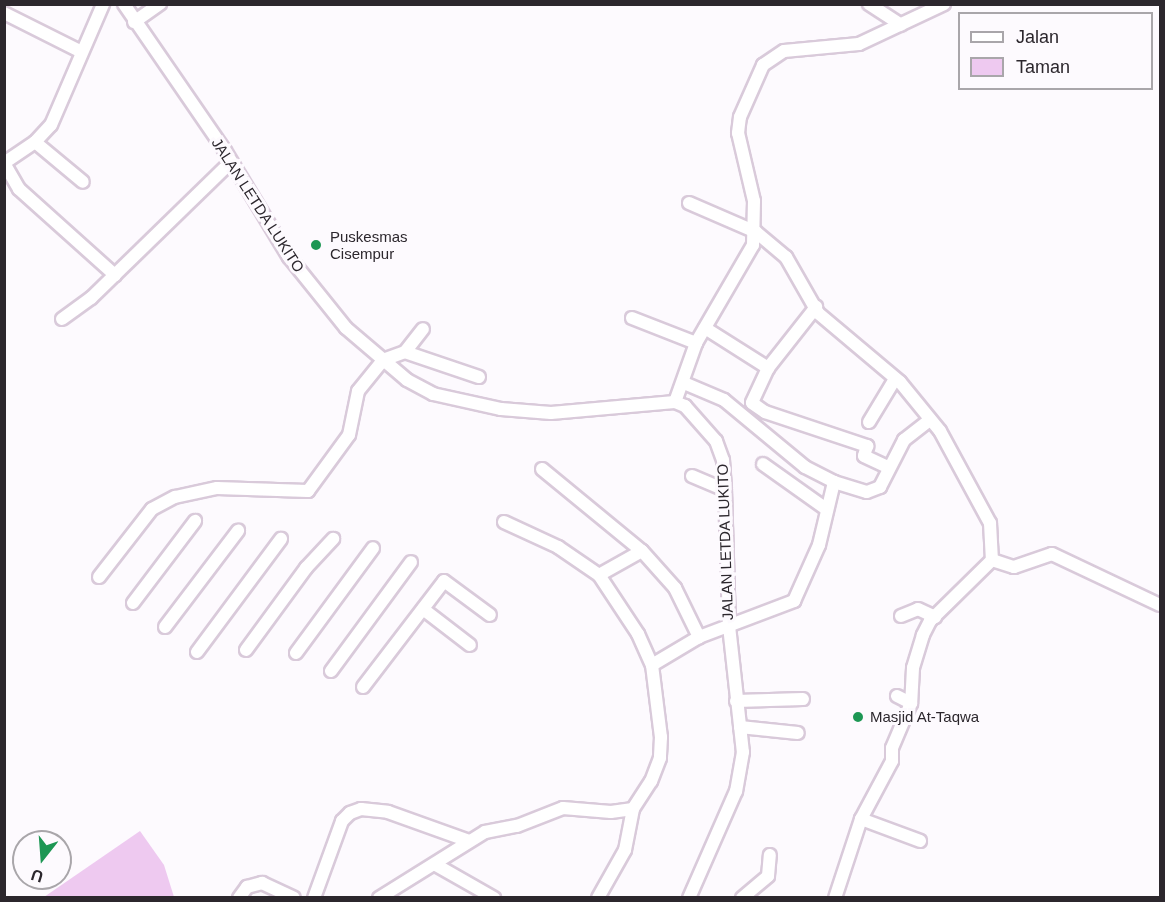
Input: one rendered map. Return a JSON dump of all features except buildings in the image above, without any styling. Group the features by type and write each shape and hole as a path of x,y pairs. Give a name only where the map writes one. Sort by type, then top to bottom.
{"street":[{"path":"102,4 80,51 60,108 35,142 4,163 19,189 115,275"},
{"name":"JALAN LETDA LUKITO","path":"124,4 134,22 231,162 288,257 346,328 383,360 433,394 466,405 551,413 675,402 685,406 716,441 723,460 729,626 743,758 736,790 690,897"},
{"path":"134,22 160,4"},
{"path":"869,4 901,25"},
{"path":"675,402 684,383 696,343 748,260 756,232 754,201 738,133 740,117 762,65 784,51 859,44 944,4"},
{"path":"4,14 80,51"},
{"path":"35,142 83,182"},
{"path":"62,319 115,275 231,162"},
{"path":"689,204 756,232 786,257 816,307 895,379 940,431 987,516 992,560"},
{"path":"816,307 768,368 752,403 765,412 867,446 864,456 888,467"},
{"path":"632,318 696,343"},
{"path":"705,328 768,368"},
{"path":"99,577 152,508 175,497 217,488 308,491 349,435 358,390 383,360 405,352 423,329"},
{"path":"405,352 479,377"},
{"path":"869,422 895,379"},
{"path":"684,383 724,400 804,466 834,482 867,492 880,487 888,467 904,440 930,420"},
{"path":"763,464 826,509"},
{"path":"542,470 642,551 675,588 699,637"},
{"path":"692,476 725,490"},
{"path":"651,665 699,637 794,601 819,545 834,482"},
{"path":"133,603 195,521"},
{"path":"504,522 558,547 599,575 638,634 651,665 661,736 660,758 651,781 633,809 625,850 598,897"},
{"path":"165,627 238,531"},
{"path":"197,652 281,539"},
{"path":"320,555 306,568 246,650 258,641 333,539"},
{"path":"296,653 373,548"},
{"path":"599,575 642,551"},
{"path":"992,560 1014,567 1052,554 1161,605"},
{"path":"835,897 861,819 883,782 911,703 917,654 935,617 992,560"},
{"path":"331,671 411,562"},
{"path":"363,687 444,581 490,615"},
{"path":"423,609 470,645"},
{"path":"901,616 918,609 935,617"},
{"path":"897,696 911,703"},
{"path":"736,700 802,699"},
{"path":"740,727 798,733"},
{"path":"379,897 436,865 485,832 517,826 563,808 611,812 633,809"},
{"path":"314,897 343,819 350,813 362,809 388,812 469,841"},
{"path":"861,819 920,841"},
{"path":"742,897 768,876 770,855"},
{"path":"436,865 494,897"},
{"path":"243,896 252,885 262,883 294,897"}],"green space":[{"path":"140,831 164,865 174,897 44,897 54,890 72,890 72,878"}],"place":[{"name":"Puskesmas Cisempur","path":"316,245"},
{"name":"Masjid At-Taqwa","path":"858,717"}]}
